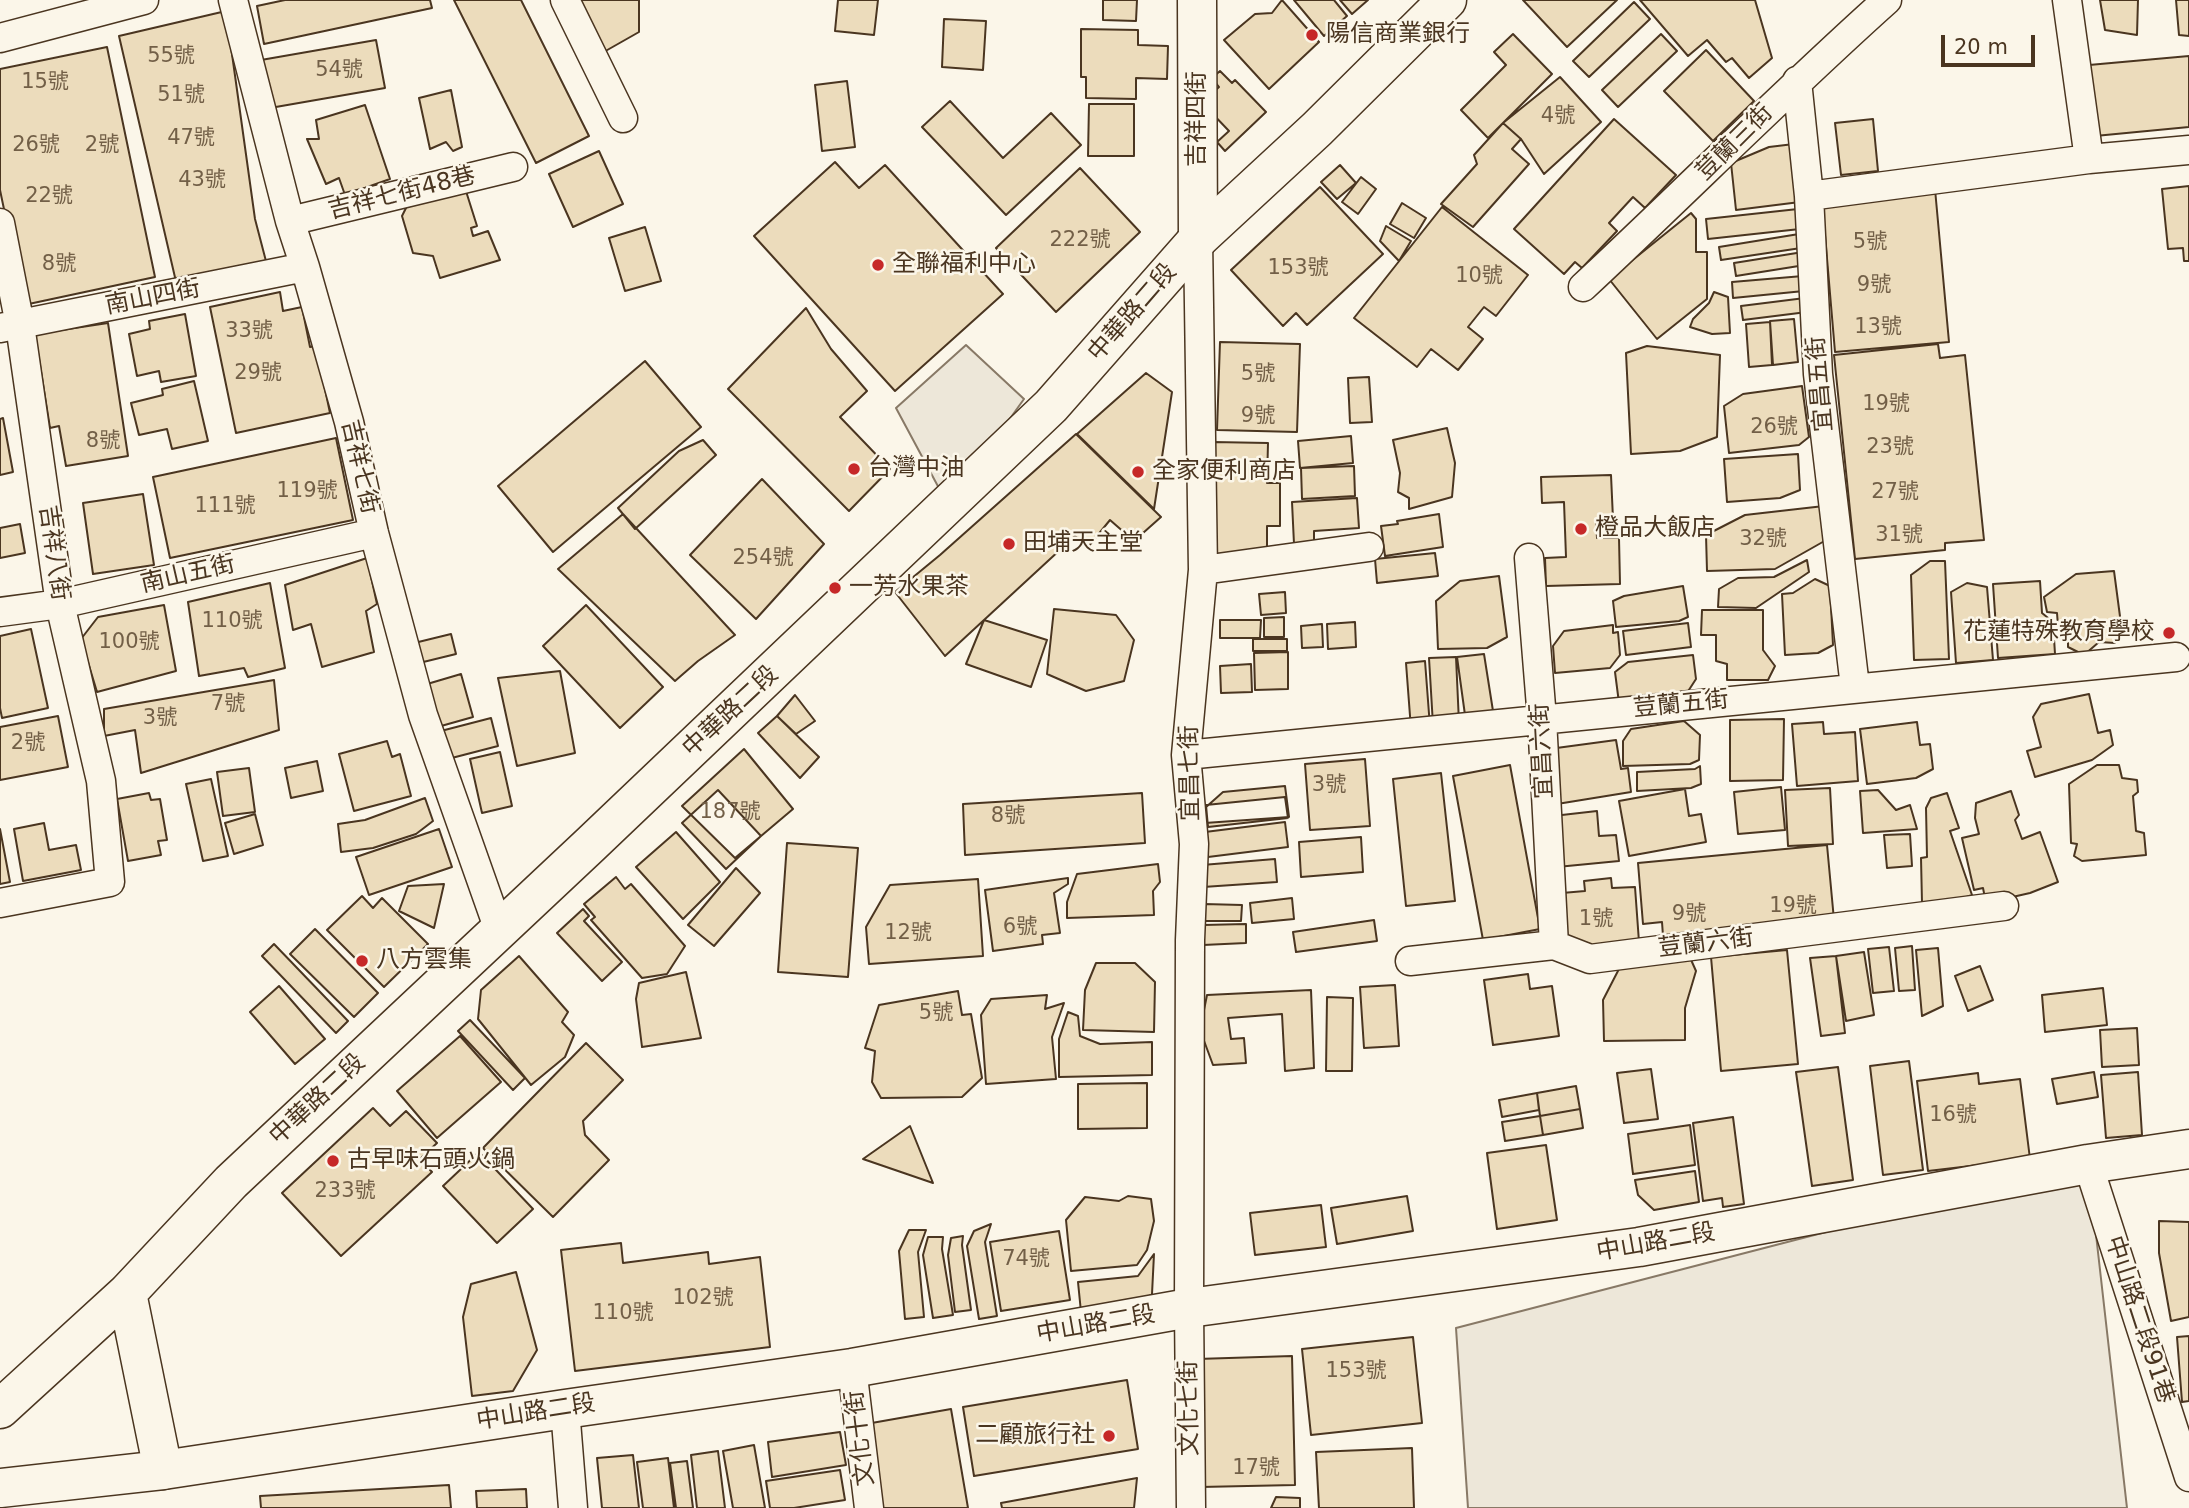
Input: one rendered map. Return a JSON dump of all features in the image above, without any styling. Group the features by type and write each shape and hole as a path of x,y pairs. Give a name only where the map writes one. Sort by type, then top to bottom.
{"street":[{"path":"0,38 144,0"},
{"name":"吉祥七街","path":"233,0 290,221 349,422 374,533 423,715 499,930"},
{"path":"565,0 622,118"},
{"name":"吉祥四街","path":"1198,0 1198,239"},
{"name":"中華路二段","path":"0,1409 127,1293 231,1182 1051,406 1198,239 1317,129 1447,0"},
{"name":"荳蘭三街","path":"1583,287 1690,187 1797,81 1887,0"},
{"path":"2067,0 2089,159"},
{"name":"宜昌五街","path":"1797,81 1808,197 1818,374 1855,687"},
{"path":"1808,197 2089,159 2189,149"},
{"name":"吉祥七街48巷","path":"290,221 513,167"},
{"name":"吉祥八街","path":"0,223 10,327 60,604 102,781 110,882 0,903"},
{"name":"宜昌七街","path":"1189,1308 1194,844 1186,755 1203,570 1198,239"},
{"name":"南山四街","path":"10,327 305,267"},
{"name":"南山五街","path":"0,612 60,604 374,533"},
{"path":"1203,570 1369,547"},
{"name":"宜昌六街","path":"1528,558 1542,719 1554,945"},
{"name":"荳蘭五街","path":"1186,755 2176,657"},
{"name":"荳蘭六街","path":"1410,961 1554,945 1590,959 2004,906"},
{"name":"中山路二段","path":"0,1488 163,1470 852,1368 1189,1308 1639,1247 2088,1164 2189,1149"},
{"name":"中山路二段91巷","path":"2088,1164 2189,1477"},
{"path":"127,1293 163,1470"},
{"name":"文化七街","path":"1189,1308 1191,1508"},
{"name":"文化十街","path":"852,1368 869,1508"},
{"path":"565,1409 573,1508"}],"shaded area":[{"path":"966,345 1024,399 948,505 896,408"},
{"path":"2088,1164 2127,1508 1468,1508 1456,1328"}],"building":[{"path":"285,0 430,0 432,8 264,44 257,6"},
{"path":"454,0 521,0 589,136 536,163"},
{"path":"571,0 639,0 639,32 602,53"},
{"path":"838,0 878,0 874,35 835,31"},
{"path":"1103,0 1137,0 1136,21 1103,20"},
{"path":"1282,0 1319,42 1269,89 1224,40 1255,14 1272,13"},
{"path":"1294,0 1334,0 1347,16 1324,36"},
{"path":"1340,0 1368,0 1352,14"},
{"path":"1523,0 1617,0 1567,47"},
{"path":"1640,0 1755,0 1772,58 1749,78 1732,58 1726,62 1707,40 1688,56"},
{"path":"2100,0 2138,0 2137,35 2105,30"},
{"path":"2176,0 2189,0 2189,36 2179,35"},
{"path":"1634,2 1650,19 1589,77 1573,61"},
{"path":"226,11 255,219 267,265 177,286 119,36"},
{"path":"944,19 986,21 983,70 942,67"},
{"path":"1081,29 1138,30 1138,45 1168,46 1167,79 1136,78 1136,99 1086,98 1086,77 1081,77"},
{"path":"1513,34 1552,74 1488,138 1461,110 1506,65 1494,52"},
{"path":"1661,34 1677,51 1618,107 1602,90"},
{"path":"376,40 385,88 270,108 261,60"},
{"path":"107,47 155,277 24,305 0,190 0,69"},
{"path":"1706,50 1754,101 1713,141 1664,91"},
{"path":"2189,56 2189,127 2095,136 2089,65"},
{"path":"1220,71 1232,83 1235,80 1266,112 1225,151 1217,142 1229,131 1208,109 1206,99 1219,87 1212,78"},
{"path":"1560,77 1601,122 1544,174 1521,139 1503,123"},
{"path":"847,81 855,147 822,151 815,85"},
{"path":"451,90 462,147 453,151 446,142 430,149 419,98"},
{"path":"950,101 1003,158 1051,113 1081,145 1006,215 922,127"},
{"path":"1089,104 1134,104 1134,156 1088,156"},
{"path":"365,105 390,179 345,195 339,178 326,184 307,139 319,139 316,120"},
{"path":"1614,119 1676,175 1645,208 1633,197 1609,223 1617,231 1582,268 1575,262 1564,274 1514,229"},
{"path":"1873,119 1878,171 1841,175 1835,123"},
{"path":"1503,123 1521,139 1512,149 1529,164 1473,227 1441,204 1477,164 1474,155"},
{"path":"1794,144 1800,202 1736,210 1731,163 1769,147"},
{"path":"599,151 623,204 573,227 549,174"},
{"name":"全聯福利中心","path":"835,162 859,188 885,165 1003,294 895,391 754,236"},
{"path":"1340,165 1356,183 1337,199 1321,182"},
{"path":"1080,168 1140,232 1056,312 996,248"},
{"path":"1361,177 1376,189 1358,214 1342,202"},
{"path":"2189,186 2189,261 2184,261 2183,248 2168,249 2162,189"},
{"path":"1320,187 1383,254 1307,325 1296,313 1283,326 1231,270"},
{"path":"465,188 477,226 471,228 473,236 488,231 500,260 440,278 433,256 413,253 402,216 408,204"},
{"path":"1935,189 1949,342 1835,352 1822,200"},
{"path":"1402,203 1426,218 1414,238 1390,224"},
{"path":"1442,207 1528,275 1496,316 1484,307 1468,327 1483,339 1458,370 1431,349 1417,367 1354,318"},
{"path":"1798,209 1800,229 1708,239 1706,219"},
{"path":"1691,213 1696,219 1696,252 1707,252 1707,299 1657,339 1609,279"},
{"path":"1386,226 1411,241 1399,261 1380,241"},
{"path":"645,227 661,281 625,291 609,238"},
{"path":"1799,234 1801,248 1721,260 1719,247"},
{"path":"1803,252 1805,265 1736,276 1734,263"},
{"path":"1803,276 1804,291 1733,298 1732,282"},
{"path":"280,292 283,311 302,307 310,347 316,346 330,413 236,433 210,307"},
{"path":"1714,292 1728,297 1730,333 1712,334 1690,327"},
{"path":"1805,298 1807,312 1743,320 1741,306"},
{"path":"806,308 831,349 867,391 840,417 890,469 849,511 728,389"},
{"path":"185,314 196,376 161,382 159,371 137,376 129,334 150,329 149,321"},
{"path":"1794,319 1798,362 1773,365 1770,321"},
{"path":"1770,322 1772,365 1749,367 1746,324"},
{"path":"108,323 128,456 66,466 59,426 50,428 35,334"},
{"path":"1220,342 1300,344 1297,432 1217,430"},
{"path":"1938,344 1940,358 1965,355 1984,540 1945,543 1945,550 1855,559 1834,355"},
{"path":"1647,346 1720,355 1717,437 1680,451 1631,454 1626,353"},
{"path":"645,361 701,427 553,552 498,486"},
{"name":"全家便利商店","path":"1146,373 1172,392 1154,509 1077,434"},
{"path":"1369,377 1372,422 1350,423 1348,378"},
{"path":"194,381 208,441 172,449 167,429 139,435 131,403 163,395 162,389"},
{"path":"1802,386 1809,437 1799,445 1729,453 1724,406 1743,394"},
{"path":"3,418 13,472 0,475 0,419"},
{"path":"1447,428 1455,463 1452,497 1409,509 1409,498 1398,492 1400,473 1393,440"},
{"name":"田埔天主堂","path":"1076,434 1161,517 1134,541 1110,520 1088,547 1075,536 945,656 895,592"},
{"path":"1351,436 1353,463 1300,468 1298,441"},
{"path":"336,438 353,520 170,558 153,477"},
{"path":"703,440 716,455 635,529 618,508 679,451"},
{"path":"1213,442 1268,443 1267,483 1280,483 1280,526 1267,526 1267,555 1211,555"},
{"path":"1798,454 1800,490 1780,498 1727,502 1724,459"},
{"path":"1354,466 1355,496 1302,499 1301,468"},
{"name":"橙品大飯店","path":"1611,475 1613,519 1596,520 1597,538 1619,538 1620,584 1546,586 1545,558 1566,557 1564,502 1542,503 1541,477"},
{"path":"762,479 824,544 756,619 690,555"},
{"path":"143,494 154,565 93,574 83,503"},
{"path":"1357,498 1359,528 1314,531 1314,543 1294,544 1292,502"},
{"path":"1824,506 1828,539 1775,569 1707,571 1706,535 1745,515"},
{"path":"623,514 735,635 675,681 558,569"},
{"path":"1439,514 1443,547 1385,556 1381,526"},
{"path":"20,524 25,553 0,558 0,528"},
{"path":"1435,553 1438,576 1377,583 1375,559"},
{"path":"367,558 377,604 366,611 374,652 322,667 311,624 293,630 285,585"},
{"path":"1807,560 1809,572 1756,608 1718,607 1719,589 1738,578 1774,577"},
{"path":"1930,561 1945,561 1949,659 1914,660 1911,575"},
{"path":"2114,571 2121,624 2115,643 2099,642 2084,655 2068,647 2068,630 2058,626 2057,613 2047,612 2044,597 2076,574"},
{"path":"1499,576 1507,637 1487,648 1438,649 1436,601 1460,581"},
{"path":"1815,579 1830,586 1833,645 1818,653 1785,655 1782,594 1793,593"},
{"path":"2040,581 2042,613 2053,622 2055,654 1998,658 1993,584"},
{"path":"270,583 285,668 248,677 244,668 199,676 188,602"},
{"path":"1967,583 1987,587 1993,660 1956,663 1951,592"},
{"path":"1683,586 1688,617 1679,621 1616,627 1613,601 1624,596"},
{"path":"1285,592 1286,613 1261,615 1259,594"},
{"path":"164,605 176,671 97,692 81,639 98,617"},
{"path":"586,605 663,687 620,728 543,646"},
{"path":"1054,609 1116,615 1134,640 1124,681 1086,691 1047,674"},
{"path":"1702,610 1763,610 1763,650 1775,666 1768,680 1727,680 1727,664 1716,661 1716,635 1701,635"},
{"path":"1284,617 1284,637 1264,637 1264,618"},
{"path":"984,620 1047,640 1031,687 966,664"},
{"path":"1220,620 1261,620 1260,638 1220,638"},
{"path":"1355,622 1356,647 1328,649 1327,624"},
{"path":"1688,623 1691,647 1626,655 1623,631"},
{"path":"1322,624 1323,647 1302,648 1301,626"},
{"path":"1613,625 1613,633 1618,632 1620,655 1610,668 1555,673 1553,646 1564,631"},
{"path":"31,629 48,708 2,718 0,636"},
{"path":"451,634 456,654 411,665 406,645"},
{"path":"1253,639 1287,639 1287,651 1253,651"},
{"path":"1288,652 1288,689 1255,690 1254,653"},
{"path":"1484,654 1493,711 1465,715 1457,657"},
{"path":"1693,655 1696,679 1685,696 1619,703 1615,672 1628,662"},
{"path":"1456,657 1459,723 1433,725 1429,658"},
{"path":"1425,661 1430,727 1411,729 1406,663"},
{"path":"1251,664 1252,692 1221,693 1220,666"},
{"path":"560,671 575,753 517,766 498,678"},
{"path":"461,674 473,717 434,728 417,687"},
{"path":"274,680 279,730 141,773 135,730 104,736 104,709"},
{"path":"2089,694 2098,733 2110,730 2113,745 2092,760 2035,777 2027,751 2041,747 2033,717 2041,704"},
{"path":"795,695 815,721 796,734 777,716"},
{"path":"58,716 68,767 0,780 0,727"},
{"path":"777,716 819,757 800,778 758,733"},
{"path":"491,718 498,746 444,760 437,732"},
{"path":"1784,719 1783,780 1730,781 1730,720"},
{"path":"1684,721 1700,735 1699,760 1690,764 1623,766 1623,741 1631,729"},
{"path":"1823,722 1824,734 1855,732 1858,781 1797,786 1792,724"},
{"path":"1917,722 1920,745 1930,744 1933,769 1916,778 1867,784 1860,729"},
{"path":"1616,740 1621,769 1628,768 1631,792 1557,804 1549,749"},
{"path":"387,741 392,757 400,754 411,796 354,811 339,754"},
{"path":"744,749 793,809 735,858 682,806"},
{"path":"500,752 512,806 482,813 470,759"},
{"path":"1365,759 1370,826 1310,830 1305,764"},
{"path":"317,761 323,791 291,798 285,768"},
{"path":"1510,765 1540,929 1483,940 1453,776"},
{"path":"2097,765 2119,765 2122,778 2137,780 2138,792 2133,796 2136,831 2144,833 2146,855 2082,861 2074,856 2077,844 2071,843 2069,784"},
{"path":"1700,766 1701,784 1691,788 1637,791 1637,772 1695,769"},
{"path":"249,768 255,812 223,816 217,772"},
{"path":"1441,773 1455,901 1406,906 1393,779"},
{"path":"211,779 228,856 203,861 186,784"},
{"path":"1285,786 1289,817 1205,823 1205,808 1223,792"},
{"path":"1781,787 1785,830 1738,834 1734,792"},
{"path":"1830,788 1833,844 1788,846 1785,790"},
{"path":"1685,789 1689,816 1701,814 1706,842 1629,856 1619,801"},
{"path":"718,790 761,836 726,869 682,823"},
{"path":"1878,790 1896,810 1910,805 1917,829 1863,833 1860,791"},
{"path":"2011,791 2019,815 2015,820 2022,839 2040,832 2058,882 2030,893 1986,903 1983,888 1974,890 1962,838 1979,834 1975,818 1976,803"},
{"path":"149,793 151,800 160,799 167,840 158,841 161,855 128,861 117,799"},
{"path":"1142,793 1145,843 965,855 963,804"},
{"path":"1947,793 1959,828 1950,831 1972,895 1953,902 1922,903 1921,858 1927,857 1926,808 1931,798"},
{"path":"1285,797 1288,818 1208,827 1206,805"},
{"path":"425,798 433,821 416,834 373,848 341,852 338,824 365,820"},
{"path":"1597,811 1599,836 1616,835 1619,861 1557,867 1553,816"},
{"path":"255,814 263,845 234,854 225,823"},
{"path":"1285,822 1288,847 1208,857 1205,832"},
{"path":"44,823 49,850 76,845 81,870 23,881 14,829"},
{"path":"0,829 10,882 0,884"},
{"path":"439,829 452,867 369,895 356,857"},
{"path":"676,832 720,882 683,919 636,867"},
{"path":"1910,834 1912,866 1887,868 1884,835"},
{"path":"1361,837 1363,872 1301,877 1299,842"},
{"path":"787,843 858,848 848,977 778,972"},
{"path":"1827,845 1834,920 1663,936 1662,922 1643,924 1638,863"},
{"path":"1275,859 1277,882 1203,887 1202,865"},
{"path":"1158,864 1160,882 1153,891 1154,915 1067,918 1067,902 1077,874"},
{"path":"736,868 760,893 714,946 688,925"},
{"path":"616,877 625,889 631,884 685,946 667,974 642,978 591,920 595,917 584,904"},
{"path":"1068,878 1068,884 1054,893 1060,933 1042,935 1043,944 993,951 985,890"},
{"path":"1611,878 1612,888 1635,887 1639,942 1566,948 1562,893 1585,891 1584,881"},
{"path":"978,879 983,956 869,964 866,927 890,885"},
{"path":"444,884 434,928 399,911 408,886"},
{"path":"362,896 373,908 382,898 428,944 384,987 327,930"},
{"path":"1292,898 1294,919 1252,923 1250,903"},
{"path":"1204,904 1242,905 1241,921 1204,921"},
{"path":"583,909 589,916 584,921 622,962 602,981 557,933"},
{"path":"1374,920 1377,941 1296,952 1293,932"},
{"path":"1246,924 1246,943 1203,945 1203,925"},
{"path":"315,929 378,993 354,1017 290,954"},
{"path":"274,944 348,1021 336,1033 262,956"},
{"path":"1912,946 1915,990 1899,991 1895,948"},
{"path":"1889,947 1894,991 1873,993 1868,949"},
{"path":"1938,948 1943,1006 1922,1016 1916,950"},
{"path":"1787,950 1798,1064 1721,1071 1711,957"},
{"path":"1864,952 1874,1015 1846,1021 1836,956"},
{"path":"1688,953 1696,971 1685,1008 1685,1040 1604,1041 1603,1000 1620,967"},
{"path":"519,956 568,1012 562,1022 574,1035 565,1057 531,1085 478,1019 481,990"},
{"path":"1836,956 1845,1033 1821,1036 1810,958"},
{"path":"1096,963 1135,963 1155,982 1154,1032 1083,1030 1085,990"},
{"path":"1980,966 1993,1000 1968,1011 1955,976"},
{"path":"686,972 701,1038 642,1047 636,999 639,983"},
{"path":"1528,974 1530,989 1552,986 1559,1036 1493,1045 1484,980"},
{"path":"1395,985 1399,1046 1364,1048 1360,987"},
{"path":"279,986 325,1039 295,1064 250,1012"},
{"path":"2103,988 2107,1025 2045,1032 2042,995"},
{"path":"1311,990 1314,1068 1285,1071 1282,1014 1228,1018 1231,1039 1244,1038 1246,1063 1213,1065 1200,1030 1207,995"},
{"path":"958,991 962,1015 971,1014 982,1078 962,1097 881,1098 872,1082 875,1051 865,1048 879,1005"},
{"path":"1047,995 1045,1009 1064,1003 1052,1037 1056,1079 986,1084 981,1015 991,999"},
{"path":"1327,997 1353,998 1352,1071 1326,1071"},
{"path":"1068,1012 1078,1016 1080,1036 1100,1044 1152,1042 1152,1075 1059,1077 1059,1039"},
{"path":"470,1020 525,1078 513,1090 458,1031"},
{"path":"2137,1028 2139,1065 2102,1067 2100,1030"},
{"path":"460,1036 501,1082 437,1138 397,1091"},
{"path":"586,1043 623,1080 583,1121 585,1135 609,1160 553,1217 483,1148"},
{"path":"1909,1061 1923,1170 1883,1175 1870,1066"},
{"path":"1838,1067 1853,1180 1812,1186 1796,1072"},
{"path":"1651,1069 1658,1119 1624,1123 1617,1073"},
{"path":"2094,1072 2098,1097 2057,1104 2052,1079"},
{"path":"2138,1072 2142,1135 2106,1138 2101,1075"},
{"path":"1978,1073 1979,1084 2020,1079 2030,1159 1928,1171 1917,1081"},
{"path":"1147,1083 1147,1128 1078,1129 1078,1084"},
{"path":"1576,1086 1580,1109 1540,1116 1537,1093"},
{"path":"1537,1093 1539,1110 1502,1117 1499,1100"},
{"path":"373,1108 390,1126 406,1111 437,1143 420,1159 432,1172 341,1256 282,1193"},
{"path":"1580,1109 1583,1128 1543,1135 1540,1116"},
{"path":"1540,1116 1543,1135 1505,1141 1502,1122"},
{"path":"1733,1117 1744,1204 1723,1207 1722,1198 1703,1201 1693,1123"},
{"path":"1690,1125 1695,1165 1633,1174 1628,1134"},
{"path":"910,1126 933,1183 863,1159"},
{"path":"1546,1145 1557,1220 1497,1229 1487,1153"},
{"path":"479,1152 533,1209 497,1243 443,1186"},
{"path":"1695,1171 1699,1202 1654,1210 1638,1195 1635,1180"},
{"path":"1128,1196 1151,1199 1154,1221 1147,1250 1137,1265 1071,1271 1066,1220 1085,1197 1119,1201"},
{"path":"1407,1196 1413,1231 1337,1244 1331,1208"},
{"path":"1321,1205 1326,1247 1255,1255 1250,1213"},
{"path":"2159,1221 2189,1222 2189,1317 2171,1321 2159,1253"},
{"path":"991,1224 985,1242 997,1316 979,1319 967,1246 974,1231"},
{"path":"909,1230 926,1230 918,1252 924,1317 905,1319 899,1251"},
{"path":"1059,1231 1070,1300 1001,1311 990,1242"},
{"path":"963,1236 971,1310 955,1312 948,1255 951,1238"},
{"path":"928,1237 943,1237 942,1249 953,1315 933,1318 923,1255"},
{"path":"621,1243 623,1263 708,1252 709,1264 760,1257 770,1347 575,1371 561,1250"},
{"path":"1154,1254 1152,1294 1134,1307 1081,1312 1078,1282 1138,1276"},
{"path":"516,1272 537,1350 513,1391 472,1396 463,1317 471,1284"},
{"path":"2189,1336 2189,1401 2182,1402 2177,1337"},
{"path":"1413,1337 1422,1423 1311,1435 1302,1349"},
{"path":"1292,1356 1295,1485 1200,1487 1197,1359"},
{"path":"1127,1380 1138,1449 974,1476 963,1407"},
{"path":"951,1409 968,1508 881,1508 866,1424"},
{"path":"840,1432 846,1465 772,1477 768,1442"},
{"path":"754,1445 765,1508 733,1508 723,1451"},
{"path":"1412,1448 1414,1508 1319,1508 1316,1452"},
{"path":"718,1451 725,1508 697,1508 691,1455"},
{"path":"633,1455 639,1508 602,1508 597,1458"},
{"path":"668,1458 674,1508 643,1508 637,1462"},
{"path":"687,1461 693,1508 676,1508 670,1463"},
{"path":"840,1470 845,1500 794,1508 770,1508 766,1481"},
{"path":"1137,1478 1134,1508 1002,1508 1001,1503"},
{"path":"449,1485 451,1508 261,1508 260,1496"},
{"path":"526,1489 527,1508 477,1508 476,1491"},
{"path":"1276,1497 1300,1498 1300,1508 1271,1508"}],"place":[{"name":"陽信商業銀行","path":"1312,35"},
{"name":"全聯福利中心","path":"878,265"},
{"name":"台灣中油","path":"854,469"},
{"name":"全家便利商店","path":"1138,472"},
{"name":"橙品大飯店","path":"1581,529"},
{"name":"田埔天主堂","path":"1009,544"},
{"name":"一芳水果茶","path":"835,588"},
{"name":"花蓮特殊教育學校","path":"2169,633"},
{"name":"八方雲集","path":"362,961"},
{"name":"古早味石頭火鍋","path":"333,1161"},
{"name":"二顧旅行社","path":"1109,1436"}]}
